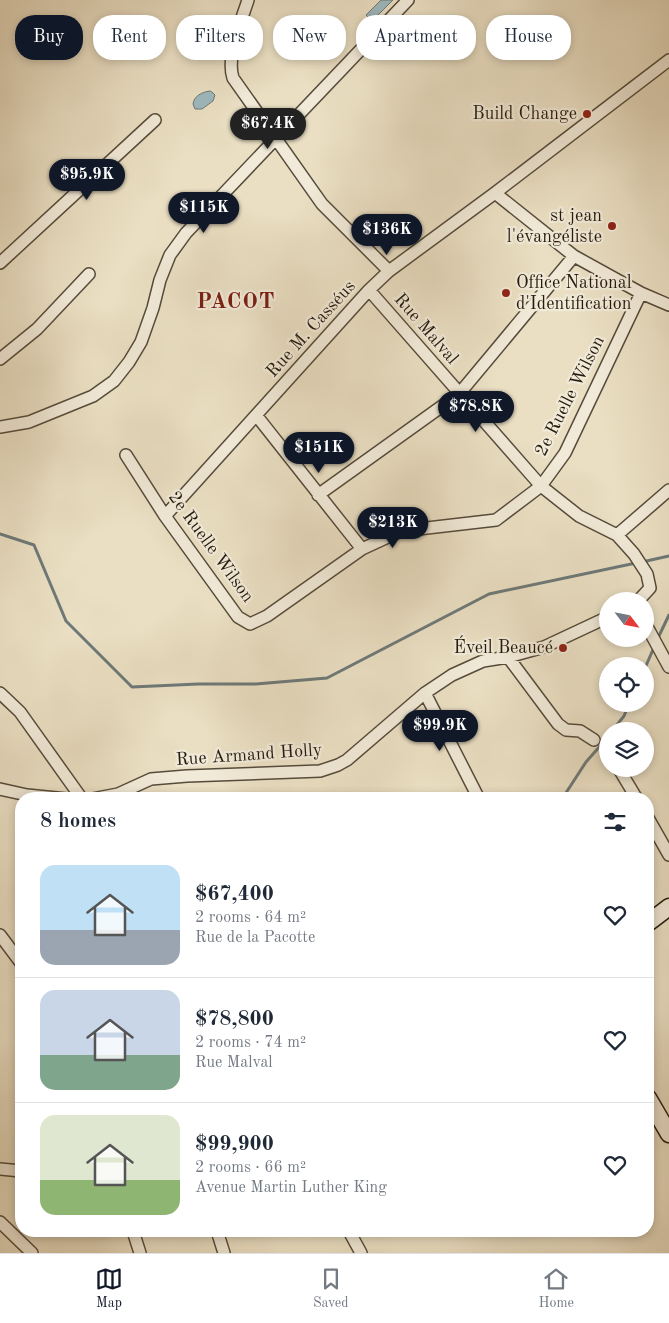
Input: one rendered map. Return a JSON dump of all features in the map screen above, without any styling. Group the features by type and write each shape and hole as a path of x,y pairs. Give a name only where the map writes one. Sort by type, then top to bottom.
{"street":[{"path":"248,0 233,50 230,70 233,78 322,204 389,271"},
{"path":"0,427 29,422 92,396 114,381 129,362 141,342 153,308 160,280 170,255 186,233 408,0"},
{"name":"Rue M. Casséus","path":"165,516 369,290 389,271 495,193 669,60"},
{"path":"0,264 155,120"},
{"path":"495,193 574,256 641,293 669,305"},
{"path":"318,495 459,394 574,256"},
{"path":"0,360 36,329 89,274"},
{"name":"Rue Malval","path":"369,290 541,486 579,516 617,535 634,554 647,574 650,588 646,592"},
{"name":"2e Ruelle Wilson","path":"126,455 165,516 238,617 250,624 267,616 362,549 400,531 496,520 541,486 565,453 641,293"},
{"path":"256,415 362,549"},
{"path":"617,535 669,490"},
{"name":"Rue Armand Holly","path":"122,792 151,779 320,771 338,765 347,760 425,694 452,675 482,661 508,657 544,647 599,621"},
{"path":"654,639 669,667"},
{"path":"508,657 558,724 566,730 580,731 594,740"},
{"path":"0,693 20,712 77,792"},
{"path":"425,694 475,792"},
{"path":"624,777 632,792"},
{"path":"0,789 15,792"},
{"path":"654,829 669,855"},
{"path":"654,918 669,907"},
{"path":"0,935 15,955"},
{"path":"654,1108 669,1134"},
{"path":"0,1169 15,1170"},
{"path":"0,1222 15,1237"},
{"path":"15,1237 32,1253"},
{"path":"135,1237 140,1253"},
{"path":"219,1237 224,1253"},
{"path":"352,1237 361,1253"}],"water":[{"path":"381,0 393,0 378,15 366,15"},
{"path":"210,91 215,95 213,101 202,109 195,109 193,104 195,99 201,93"}],"waterway":[{"path":"0,534 34,545 66,621 132,687 256,684 327,678 489,594 636,563"},
{"path":"642,562 669,556"},
{"path":"657,640 669,615"},
{"path":"650,657 655,645"},
{"path":"619,722 626,712"},
{"path":"567,792 586,762 599,747"}],"place":[{"name":"Build Change","path":"587,114"},
{"name":"st jean l'évangéliste","path":"612,226"},
{"name":"Office National d'Identification","path":"506,293"},
{"name":"Éveil Beaucé","path":"563,648"}],"district":[{"name":"PACOT","path":"236,302"}]}
